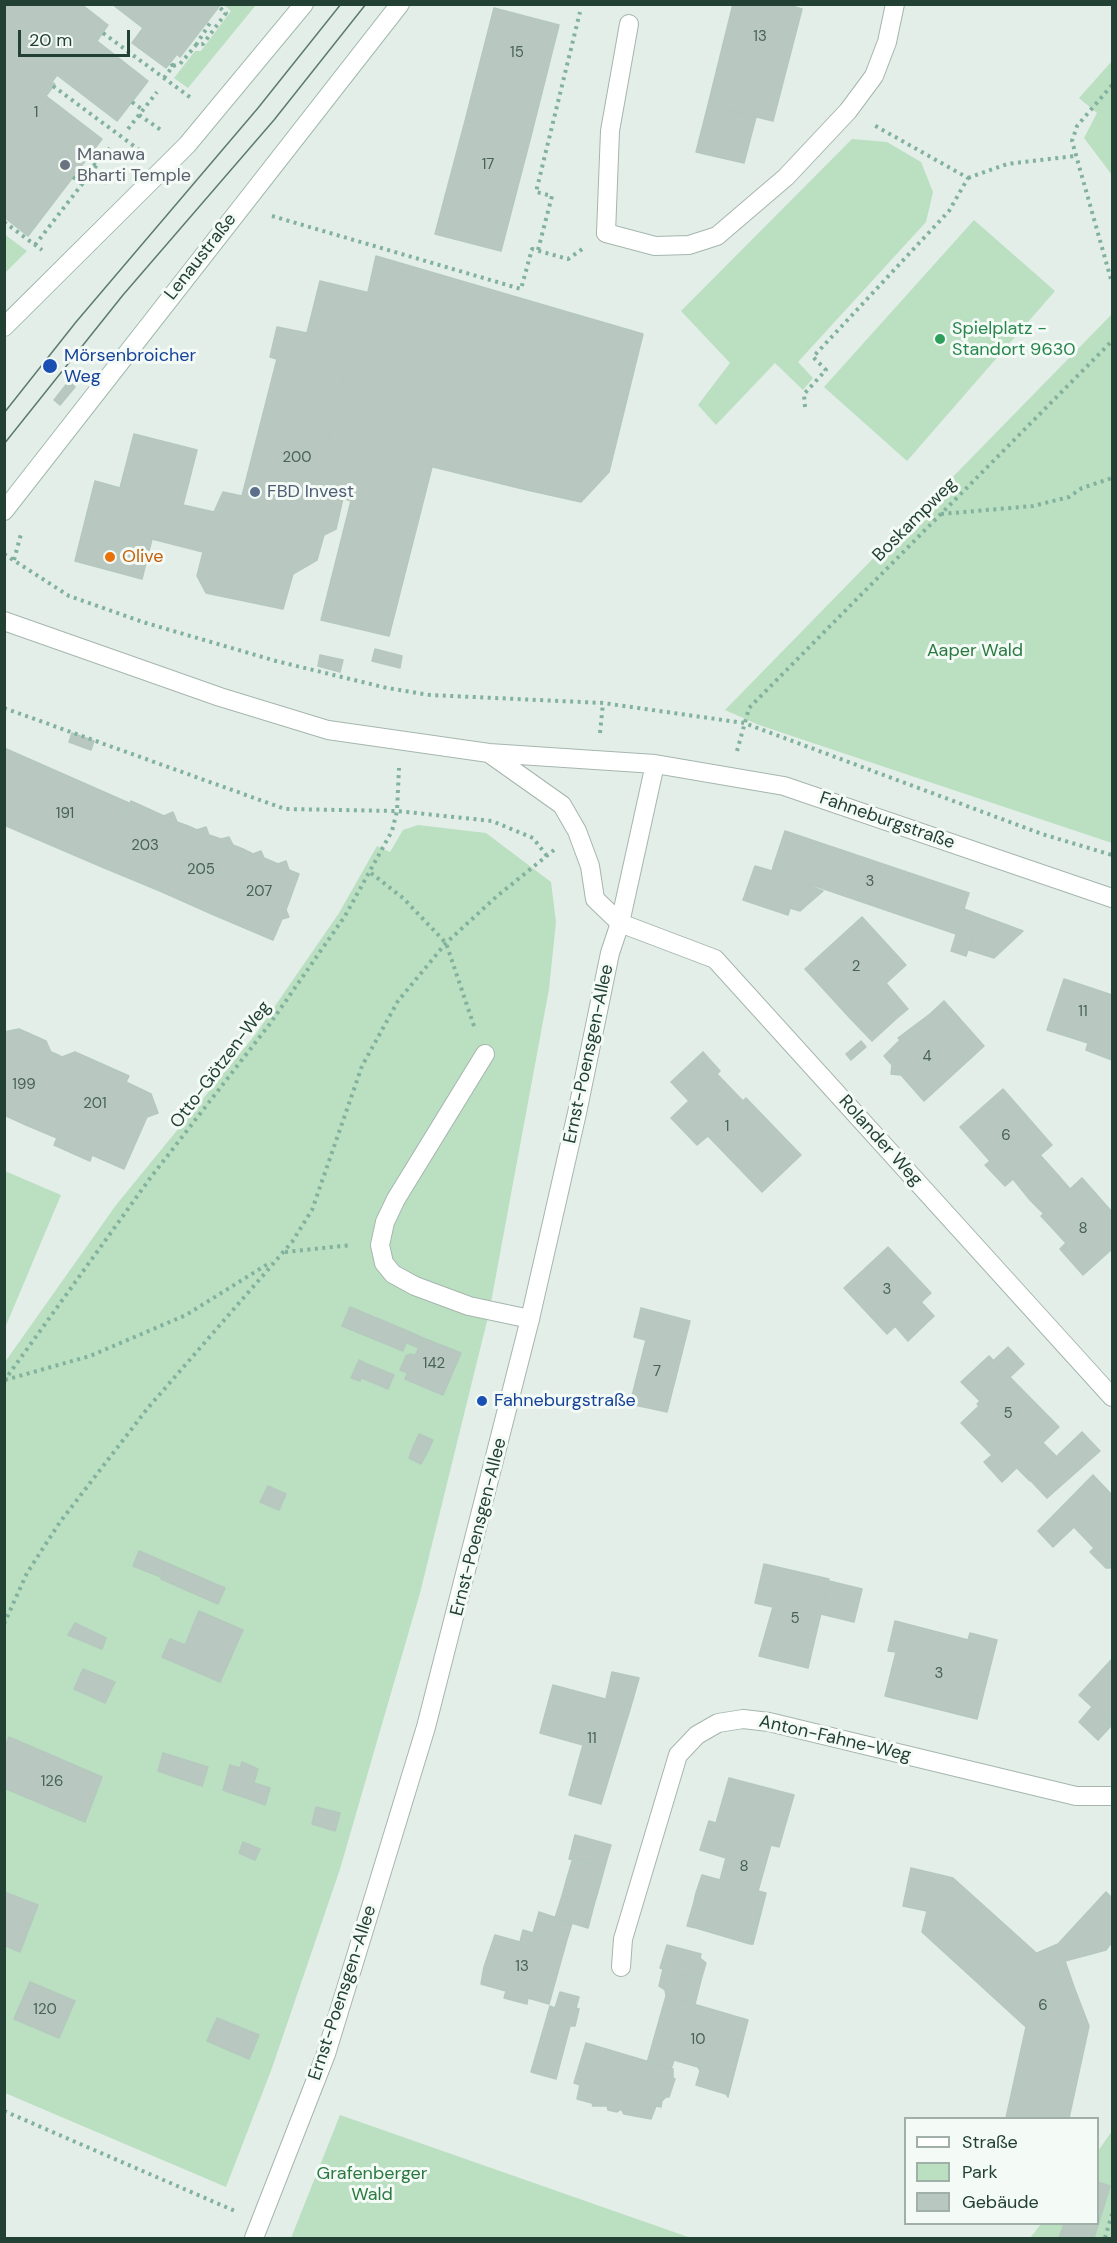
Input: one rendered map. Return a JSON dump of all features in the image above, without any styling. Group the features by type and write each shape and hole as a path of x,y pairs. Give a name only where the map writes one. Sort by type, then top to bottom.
{"street":[{"path":"4,327 164,168 213,115 304,4"},
{"name":"Lenaustraße","path":"4,511 400,4"},
{"path":"629,24 610,131 606,233 655,246 689,244 717,236 786,177 848,111 874,76 887,42 895,4"},
{"path":"4,621 145,672 268,713 328,730 489,753 655,764"},
{"path":"489,753 562,805 577,831 590,866 595,898 620,923"},
{"name":"Fahneburgstraße","path":"655,764 784,786 1113,898"},
{"name":"Ernst-Poensgen-Allee","path":"257,2230 326,2054 426,1727 530,1319 578,1113 610,953 620,923 655,764"},
{"name":"Rolander Weg","path":"620,923 715,959 1113,1397"},
{"path":"485,1054 396,1199 385,1222 380,1245 384,1263 393,1274 415,1286 470,1305 530,1319"},
{"name":"Anton-Fahne-Weg","path":"621,1967 623,1939 678,1755 697,1735 718,1723 743,1719 769,1722 1076,1796 1113,1796"}],"path":[{"path":"196,45 203,44 226,13 219,7"},
{"path":"538,250 552,196 536,192 580,12"},
{"path":"164,78 172,64 180,64 196,45 210,23 208,21"},
{"path":"103,33 213,115"},
{"path":"1113,85 1077,126 1072,141 1113,284"},
{"path":"53,86 164,168"},
{"path":"128,129 157,92"},
{"path":"132,102 143,110"},
{"path":"848,111 968,178"},
{"path":"139,115 157,128"},
{"path":"4,222 35,245 110,148"},
{"path":"805,407 804,394 826,370 813,357 950,211 968,178 1007,164 1075,156"},
{"path":"87,159 97,166"},
{"path":"92,172 106,183"},
{"path":"73,177 82,184"},
{"path":"245,201 276,219 521,289 532,249 568,259 606,233"},
{"name":"Boskampweg","path":"744,723 749,708 1113,341"},
{"path":"940,514 1033,506 1069,497 1082,488 1113,478"},
{"path":"4,554 69,596 146,623 276,661 387,688 430,695 603,703 744,723 1042,834 1113,855"},
{"path":"4,708 285,809 397,811 492,821 533,838 547,856 496,897 446,943 398,1001 362,1066 312,1210 285,1252 186,1315 90,1356 5,1381"},
{"name":"Otto-Götzen-Weg","path":"5,1381 151,1177 270,1025 371,873 392,831 397,811 399,740"},
{"path":"371,873 404,898 446,943 461,994 485,1054"},
{"path":"285,1252 338,1245 380,1245"},
{"path":"4,1624 27,1573 60,1522 147,1409 275,1260"},
{"path":"4,2111 257,2230"},
{"path":"1104,2238 1113,2214"}],"green space":[{"path":"224,5 256,5 188,88 174,78 195,51 201,51 231,11"},
{"path":"1112,61 1112,175 1084,138 1097,113 1079,98"},
{"path":"852,139 887,142 921,162 933,192 926,222 798,362 813,378 803,390 775,363 716,425 698,405 730,363 681,311"},
{"name":"Spielplatz - Standort 9630","path":"974,220 1055,291 907,461 824,387"},
{"path":"4,234 27,251 5,273 4,273"},
{"name":"Aaper Wald","path":"1112,314 1112,843 759,725 725,710"},
{"path":"418,825 486,833 551,882 556,922 549,989 489,1313 420,1593 340,1869 272,2068 226,2187 5,2093 5,1362 116,1205 255,1035 339,913 377,846 390,852 403,830"},
{"path":"5,1171 61,1195 5,1328"},
{"name":"Grafenberger Wald","path":"340,2115 691,2238 291,2238"},
{"path":"1112,2131 1112,2238 1030,2238 1040,2225 1099,2225 1099,2150"}],"building":[{"path":"4,4 81,4 108,25 97,41 148,81 117,121 57,75 52,82 55,84 46,96 102,139 28,236 4,217"},
{"path":"112,4 221,4 180,57 177,54 166,68 132,43 143,28"},
{"path":"733,4 785,4 802,9 773,121 708,105"},
{"path":"494,8 559,25 531,136 465,121"},
{"path":"708,105 756,117 744,163 696,152"},
{"path":"465,121 531,136 501,251 435,234"},
{"path":"376,256 571,313 527,490 364,450 361,462 325,453 352,345 360,347 374,294 368,292"},
{"path":"320,281 374,294 360,347 352,345 325,453 361,462 364,450 432,467 389,636 321,620 351,501 343,498 336,529 324,535 317,560 293,574 283,609 206,593 197,576 203,552 152,539 142,579 75,561 95,481 120,488 134,434 197,450 183,505 214,512 223,492 242,496 277,359 270,357 277,327 307,333"},
{"path":"571,313 643,334 609,472 581,502 527,490"},
{"path":"69,381 75,387 60,405 54,400"},
{"path":"375,649 402,656 400,668 372,661"},
{"path":"320,655 343,660 340,672 318,666"},
{"path":"72,733 94,741 91,750 69,742"},
{"path":"4,748 129,803 102,867 4,825"},
{"path":"131,801 164,816 173,812 177,822 188,826 160,891 102,867"},
{"path":"188,826 197,830 206,827 209,835 221,839 229,837 233,845 243,849 214,915 160,891"},
{"path":"785,831 969,893 956,934 780,874 782,866 774,864"},
{"path":"243,849 253,854 261,851 264,858 278,864 286,861 289,870 299,874 286,910 289,917 282,919 273,940 214,915"},
{"path":"774,864 782,866 780,874 823,891 800,911 790,908 788,915 743,900 755,866 772,871"},
{"path":"964,909 980,915 966,956 951,951"},
{"path":"980,915 1023,931 994,958 969,950"},
{"path":"862,917 906,965 849,1017 805,969"},
{"path":"1064,979 1112,995 1112,1060 1086,1050 1088,1043 1047,1030"},
{"path":"886,983 908,1009 896,1019 874,994"},
{"path":"874,994 896,1019 872,1041 849,1017"},
{"path":"944,1001 984,1046 971,1058 930,1014"},
{"path":"930,1014 971,1058 924,1101 901,1075 891,1074 892,1065 884,1056 900,1040 898,1038"},
{"path":"19,1029 46,1041 51,1052 56,1054 26,1125 4,1115 4,1032"},
{"path":"861,1041 866,1047 851,1060 846,1054"},
{"path":"75,1052 129,1076 126,1082 151,1094 158,1113 147,1117 124,1169 92,1155 90,1161 54,1145 57,1138 26,1125 56,1054 62,1057"},
{"path":"703,1052 720,1071 689,1101 671,1082"},
{"path":"717,1074 743,1101 746,1098 801,1155 762,1192 708,1136 697,1145 671,1118"},
{"path":"1003,1089 1052,1145 1005,1186 985,1165 990,1161 960,1127"},
{"path":"1040,1155 1058,1175 1030,1200 1013,1179"},
{"path":"1058,1175 1070,1189 1043,1213 1030,1200"},
{"path":"1082,1178 1112,1212 1112,1249 1083,1275 1060,1249 1066,1243 1041,1216"},
{"path":"888,1247 931,1293 887,1334 844,1288"},
{"path":"921,1302 934,1316 908,1341 895,1326"},
{"path":"350,1307 410,1332 403,1351 342,1326"},
{"path":"641,1308 690,1321 667,1412 630,1404 646,1340 634,1337"},
{"path":"410,1332 423,1338 419,1348 407,1343"},
{"path":"423,1338 461,1353 443,1395 405,1379"},
{"path":"1008,1347 1024,1364 1011,1376 993,1361"},
{"path":"415,1355 408,1373 400,1370 406,1356"},
{"path":"989,1356 1059,1427 1002,1482 984,1462 992,1455 961,1423 979,1406 977,1404 980,1401 961,1382"},
{"path":"359,1360 367,1364 360,1381 351,1378"},
{"path":"367,1364 394,1375 388,1389 362,1378"},
{"path":"1082,1432 1100,1451 1047,1498 1031,1481"},
{"path":"419,1434 433,1440 427,1453 413,1447"},
{"path":"1043,1443 1056,1456 1030,1481 1017,1468"},
{"path":"413,1447 427,1453 421,1464 409,1458"},
{"path":"1093,1475 1112,1495 1112,1565 1110,1568 1106,1568 1090,1552 1094,1548 1074,1527 1053,1547 1038,1531"},
{"path":"268,1486 286,1494 279,1510 260,1502"},
{"path":"139,1551 167,1563 161,1577 133,1566"},
{"path":"167,1563 225,1588 218,1604 161,1579"},
{"path":"764,1564 829,1579 808,1668 759,1656 773,1607 755,1603"},
{"path":"829,1581 862,1589 854,1622 821,1614"},
{"path":"199,1611 243,1630 220,1682 162,1657 170,1639 185,1645"},
{"path":"895,1621 968,1640 970,1633 997,1640 977,1719 885,1696 896,1652 888,1651"},
{"path":"75,1623 106,1638 102,1649 68,1635"},
{"path":"1112,1659 1112,1725 1079,1695"},
{"path":"83,1669 115,1682 105,1703 74,1689"},
{"path":"612,1672 639,1678 631,1706 606,1699"},
{"path":"553,1685 631,1706 601,1804 569,1795 583,1745 540,1733"},
{"path":"1092,1707 1112,1725 1098,1740 1079,1722"},
{"path":"9,1737 102,1777 85,1822 4,1788 4,1749"},
{"path":"163,1753 208,1767 202,1786 158,1771"},
{"path":"242,1762 258,1769 249,1799 223,1790 230,1765 240,1768"},
{"path":"729,1778 794,1795 779,1847 771,1845 758,1891 766,1893 753,1944 750,1944 759,1911 696,1893 702,1875 720,1880 726,1858 700,1850 709,1821 716,1823"},
{"path":"254,1783 270,1788 265,1805 249,1799"},
{"path":"316,1807 340,1813 335,1831 312,1824"},
{"path":"575,1835 611,1845 605,1866 569,1859"},
{"path":"243,1842 260,1849 255,1860 239,1853"},
{"path":"573,1858 605,1866 599,1888 567,1878"},
{"path":"911,1868 953,1878 1074,1987 1089,2026 1069,2117 1006,2117 1026,2027 922,1932 927,1911 903,1906"},
{"path":"567,1878 599,1888 594,1905 562,1896"},
{"path":"4,1892 38,1905 20,1952 4,1945"},
{"path":"1106,1892 1112,1898 1112,1942 1106,1950 1065,1961 1058,1944"},
{"path":"696,1893 759,1911 750,1944 696,1928 702,1904 694,1902"},
{"path":"562,1896 594,1905 588,1928 555,1918"},
{"path":"694,1902 702,1904 696,1928 687,1926"},
{"path":"539,1912 572,1923 566,1943 533,1933"},
{"path":"523,1930 566,1943 549,2004 528,1998 527,2004 504,1998 506,1991 481,1984 495,1935 520,1942"},
{"path":"1058,1944 1065,1961 1074,1987 1037,1953"},
{"path":"667,1945 701,1954 700,1958 706,1963 701,1980 660,1968"},
{"path":"663,1969 701,1980 695,2004 666,1996 665,1990 659,1986"},
{"path":"30,1982 75,2001 59,2038 14,2019"},
{"path":"560,1992 579,1997 576,2008 579,2009 575,2026 570,2026 556,2079 531,2072 550,2006 555,2008"},
{"path":"666,1996 748,2020 728,2097 726,2094 696,2085 700,2071 698,2067 674,2060 671,2069 647,2063"},
{"path":"217,2018 259,2035 249,2059 207,2041"},
{"path":"586,2043 673,2069 675,2079 669,2097 662,2101 661,2107 656,2106 651,2119 624,2114 621,2109 617,2112 608,2110 607,2106 593,2106 592,2103 577,2099 580,2085 574,2083"},
{"path":"1099,2182 1110,2186 1099,2222"},
{"path":"1064,2225 1098,2225 1094,2238 1059,2238"}],"tram line":[{"path":"4,413 76,322 258,108 341,4"},
{"path":"4,444 123,295 274,120 366,4"}],"place":[{"name":"Manawa Bharti Temple","path":"65,165"},
{"name":"Spielplatz - Standort 9630","path":"940,339"},
{"name":"Mörsenbroicher Weg","path":"50,366"},
{"name":"FBD Invest","path":"255,492"},
{"name":"Olive","path":"110,557"},
{"name":"Fahneburgstraße","path":"482,1401"}]}
